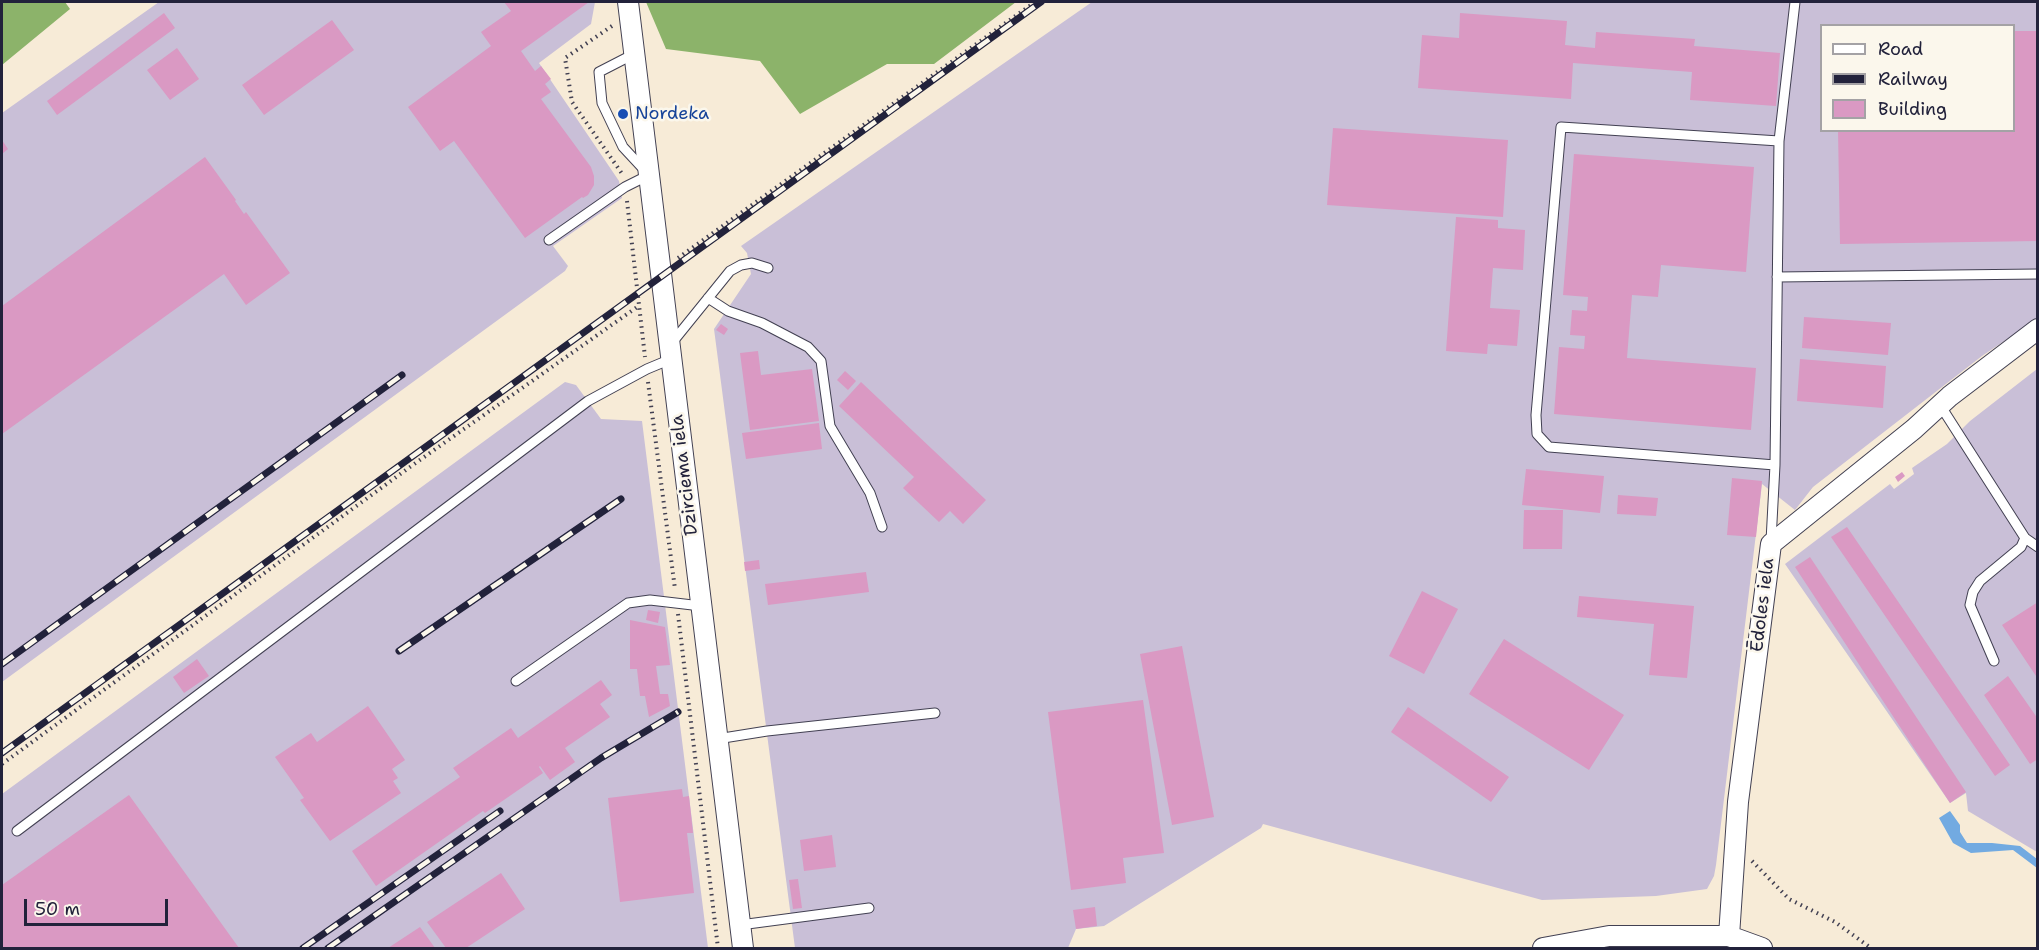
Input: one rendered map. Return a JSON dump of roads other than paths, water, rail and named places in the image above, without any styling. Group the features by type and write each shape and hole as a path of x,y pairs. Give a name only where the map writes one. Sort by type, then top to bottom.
{"street":[{"name":"Dzirciema iela","path":"629,8 743,948"},
{"name":"Ēdoles iela","path":"1729,936 1738,802 1771,543 2037,329"},
{"path":"1543,948 1608,936 1729,936 1762,948"}],"lane":[{"path":"1771,543 1775,465 1779,141 1796,2"},
{"path":"549,240 625,187 649,175 623,147 602,103 599,72 634,53"},
{"path":"1775,465 1549,447 1537,434 1536,415 1561,127 1779,141"},
{"path":"17,831 588,401 647,369 670,352 730,271 741,265 752,263 768,268"},
{"path":"1777,277 2037,274"},
{"path":"708,298 728,311 762,323 808,347 821,361 830,426 870,493 882,527"},
{"path":"1940,405 2025,538 2037,547"},
{"path":"1994,661 1970,605 1973,592 1980,581 2020,547 2025,538"},
{"path":"516,681 628,603 650,600 701,606"},
{"path":"717,739 767,731 935,713"},
{"path":"740,925 869,908"}],"water":[{"path":"1950,811 1960,825 1960,832 1967,843 2020,846 2037,859 2037,868 2013,850 1971,853 1953,843 1939,818"}],"railway":[{"path":"2,753 1041,2"},
{"path":"2,664 402,375"},
{"path":"399,651 621,499"},
{"path":"328,948 601,758 678,712"},
{"path":"303,948 500,811"}],"place":[{"name":"Nordeka","path":"623,114"}]}
